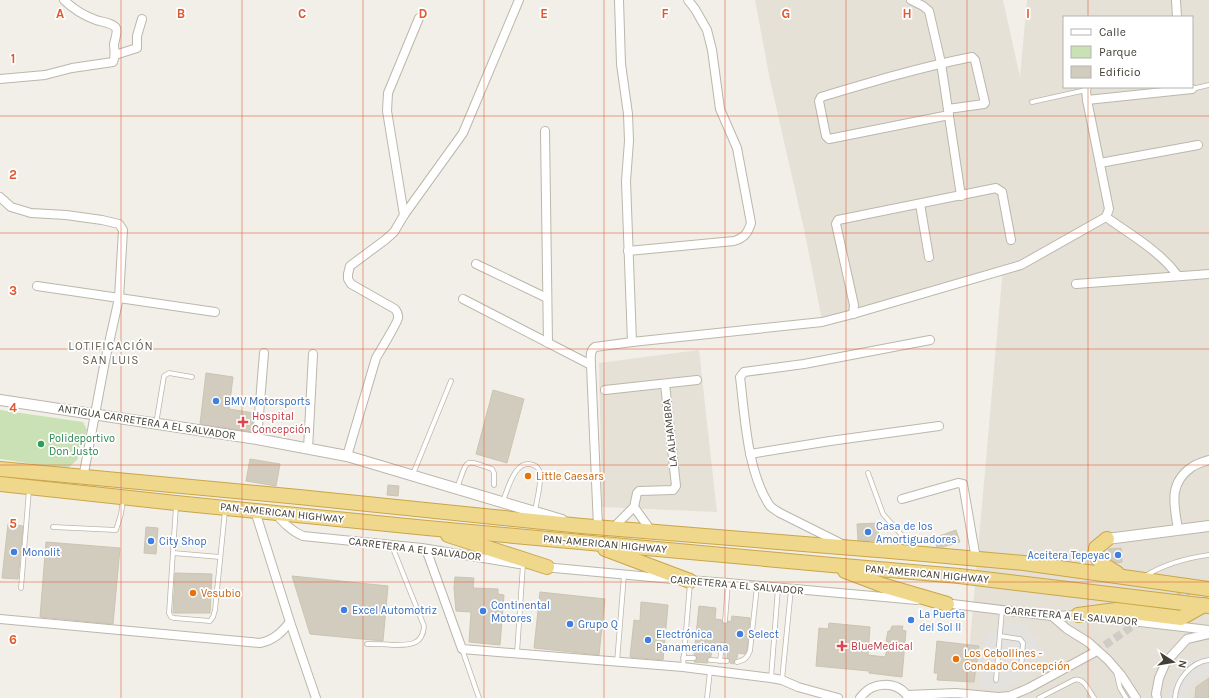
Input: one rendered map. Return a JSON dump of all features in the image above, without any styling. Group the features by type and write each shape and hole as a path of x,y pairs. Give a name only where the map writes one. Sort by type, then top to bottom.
{"highway":[{"name":"PAN-AMERICAN HIGHWAY","path":"0,469 582,526 1024,563 1139,579 1206,585"},
{"name":"PAN-AMERICAN HIGHWAY","path":"0,484 123,498 427,528 959,576 1206,606"},
{"path":"252,493 253,510"},
{"path":"427,528 547,567"},
{"path":"1107,539 1098,546 1096,555 1103,564 1123,577"},
{"path":"590,543 690,581"},
{"path":"832,565 888,587 947,604"},
{"path":"1078,615 1116,610 1181,618 1206,606"}],"street":[{"path":"0,79 45,74 72,68 113,62 115,56 114,45 117,32 116,28 113,25 94,19 69,5 64,0"},
{"path":"348,456 376,358 398,320 398,314 395,309 351,284 348,279 350,266 394,232 404,215 463,133 519,0"},
{"path":"619,0 622,64 628,114 629,142 626,181 632,342"},
{"path":"628,250 734,241 742,238 749,232 751,223 737,148 720,109 712,50 707,30 688,0"},
{"path":"911,0 929,11 941,64 961,196"},
{"path":"1176,0 1177,16"},
{"path":"404,215 387,111 388,93 419,18"},
{"path":"115,56 137,48 142,20"},
{"path":"972,57 974,58 985,101 984,104 829,139 826,136 820,101 821,97 941,64 972,57"},
{"path":"598,527 591,365 592,348 632,342 818,323 1021,265 1106,217 1109,209 1086,100 1086,89"},
{"path":"1086,100 1192,89"},
{"path":"545,131 548,342"},
{"path":"1100,163 1198,145"},
{"path":"853,314 854,305 836,222 838,220 996,188 1002,192 1011,240"},
{"path":"0,197 10,207 31,213 66,215 102,220 113,222 122,226 119,298 83,478"},
{"path":"920,204 929,257"},
{"path":"1106,217 1160,256 1170,265 1178,276"},
{"path":"476,264 547,298"},
{"path":"1076,284 1209,274"},
{"path":"37,286 215,312"},
{"path":"463,300 591,365"},
{"path":"853,549 811,529 771,507 757,479 750,454 740,377 744,372 804,364 930,340"},
{"path":"257,440 264,353"},
{"path":"308,449 313,354"},
{"path":"665,384 696,380"},
{"name":"LA ALHAMBRA","path":"605,390 665,384 676,486 673,490 639,491 637,493 634,507 613,528"},
{"name":"ANTIGUA CARRETERA A EL SALVADOR","path":"0,400 257,440 348,456 413,474 582,526"},
{"path":"750,454 940,426"},
{"path":"1178,529 1173,497 1175,487 1182,476 1192,466 1209,460"},
{"path":"902,499 958,482 963,484 976,559"},
{"path":"500,517 503,501"},
{"path":"634,507 652,532"},
{"path":"253,510 316,698"},
{"name":"CARRETERA A EL SALVADOR","path":"274,512 296,533 303,536 426,549 523,564 690,581 728,583 947,604 1052,616 1078,615 1209,630"},
{"path":"1107,539 1209,526"},
{"path":"811,529 813,545"},
{"path":"426,549 462,649 683,667 771,678 782,680 798,687 816,698"},
{"path":"1052,616 1067,629 1088,642 1108,660 1121,675 1136,698"},
{"path":"0,619 260,643 268,642 275,638 290,622"},
{"path":"1157,698 1156,694 1159,678 1166,662 1187,639 1209,634"},
{"path":"860,698 868,690 876,686 884,685 900,689 908,696 956,693 977,696 1010,696 1019,693 1095,652"},
{"path":"798,687 838,698"}],"lane":[{"path":"1192,89 1209,86"},
{"path":"1032,102 1086,89"},
{"path":"156,424 164,376 169,373 192,377"},
{"path":"413,474 451,381"},
{"path":"458,488 466,465 469,462 492,469 494,473 494,485"},
{"path":"503,501 518,468 523,464 532,464 536,466 540,473 535,511"},
{"path":"868,473 884,514 917,553"},
{"path":"21,588 29,487"},
{"path":"53,527 116,530 121,514 123,498"},
{"path":"176,503 169,613 171,617 174,618 210,621 213,617 215,610 222,525 225,508"},
{"path":"367,644 410,645 419,640 424,634 424,626 392,545"},
{"path":"173,553 220,557"},
{"path":"1139,579 1160,567 1179,561 1209,555"},
{"path":"517,653 523,564"},
{"path":"617,662 624,574"},
{"path":"683,667 690,581"},
{"path":"725,621 728,583"},
{"path":"737,662 744,661 750,651 756,586"},
{"path":"771,678 778,588"},
{"path":"782,680 791,589"},
{"path":"996,680 1002,610"},
{"path":"1000,636 1022,640 1021,669"},
{"path":"720,661 722,645"},
{"path":"462,649 479,698"},
{"path":"683,658 694,658"},
{"path":"710,660 727,661"},
{"path":"1175,698 1178,683 1186,673 1195,665 1209,660"},
{"path":"707,698 710,671"},
{"path":"1116,671 1120,688 1126,698"},
{"path":"1039,698 1079,678 1083,680 1094,698"}],"shaded area":[{"path":"755,0 1003,0 1020,77 1027,0 1209,0 1209,698 965,698 1003,267 822,320 804,229 770,80"},
{"path":"699,350 717,512 602,507 599,363"},
{"path":"998,622 1028,625 1027,635 1038,637 1035,668 1008,687 1000,689 980,687 986,631 996,632"},
{"path":"1203,654 1209,654 1209,674 1203,676 1188,687 1185,698 1167,698 1172,680 1179,669 1190,660"}],"green space":[{"name":"Polideportivo Don Justo","path":"0,410 83,422 87,430 77,460 67,469 0,459"}],"building":[{"name":"BMV Motorsports","path":"206,373 233,377 229,409 254,413 252,432 200,424"},
{"path":"493,390 524,399 507,463 476,454"},
{"path":"250,459 280,464 276,486 246,481"},
{"path":"388,485 399,486 398,496 387,495"},
{"name":"Casa de los Amortiguadores","path":"878,523 879,541 858,540 857,524"},
{"name":"Monolit","path":"8,524 23,526 18,579 2,578"},
{"name":"City Shop","path":"146,527 158,528 156,554 144,553"},
{"path":"956,530 960,542 943,547 937,547 934,538"},
{"path":"46,542 120,548 113,624 40,617"},
{"name":"Aceitera Tepeyac","path":"1121,548 1122,562 1116,563 1108,557 1109,549"},
{"name":"Vesubio","path":"175,573 212,574 210,613 173,613"},
{"name":"Excel Automotriz","path":"292,576 388,586 383,641 310,634"},
{"name":"Continental Motores","path":"455,577 474,578 473,588 498,589 498,594 504,595 500,645 469,642 471,612 456,611 454,588"},
{"name":"Grupo Q","path":"540,592 605,599 599,655 534,648"},
{"name":"Electrónica Panamericana","path":"641,602 668,605 663,660 630,657 634,620 640,621"},
{"path":"699,606 716,608 715,619 722,620 722,623 724,624 727,624 728,621 731,622 732,616 750,618 747,650 745,654 738,653 737,658 734,660 734,664 730,663 730,660 727,658 729,646 725,645 724,642 719,645 712,644 711,657 708,657 707,659 708,663 694,662 697,658 694,655"},
{"path":"829,623 870,627 868,655 885,657 889,642 886,641 888,631 890,631 892,626 903,626 902,630 906,631 902,677 869,673 869,671 816,666 819,628 828,629"},
{"name":"Los Cebollines - Condado Concepción","path":"937,641 979,646 974,682 937,680 938,673 934,673"},
{"path":"1209,678 1209,698 1195,698 1196,687"}],"tunnel":[{"path":"1095,652 1150,614 1195,587"}],"place":[{"name":"BMV Motorsports","path":"216,401"},
{"name":"Hospital Concepción","path":"243,422"},
{"name":"Polideportivo Don Justo","path":"41,444"},
{"name":"Little Caesars","path":"528,476"},
{"name":"Casa de los Amortiguadores","path":"868,532"},
{"name":"City Shop","path":"151,541"},
{"name":"Monolit","path":"14,552"},
{"name":"Aceitera Tepeyac","path":"1118,555"},
{"name":"Vesubio","path":"193,593"},
{"name":"Excel Automotriz","path":"344,610"},
{"name":"Continental Motores","path":"483,611"},
{"name":"La Puerta del Sol II","path":"911,620"},
{"name":"Grupo Q","path":"570,624"},
{"name":"Select","path":"740,634"},
{"name":"Electrónica Panamericana","path":"648,640"},
{"name":"BlueMedical","path":"842,646"},
{"name":"Los Cebollines - Condado Concepción","path":"956,659"}],"district":[{"name":"LOTIFICACIÓN SAN LUIS","path":"111,353"}]}
